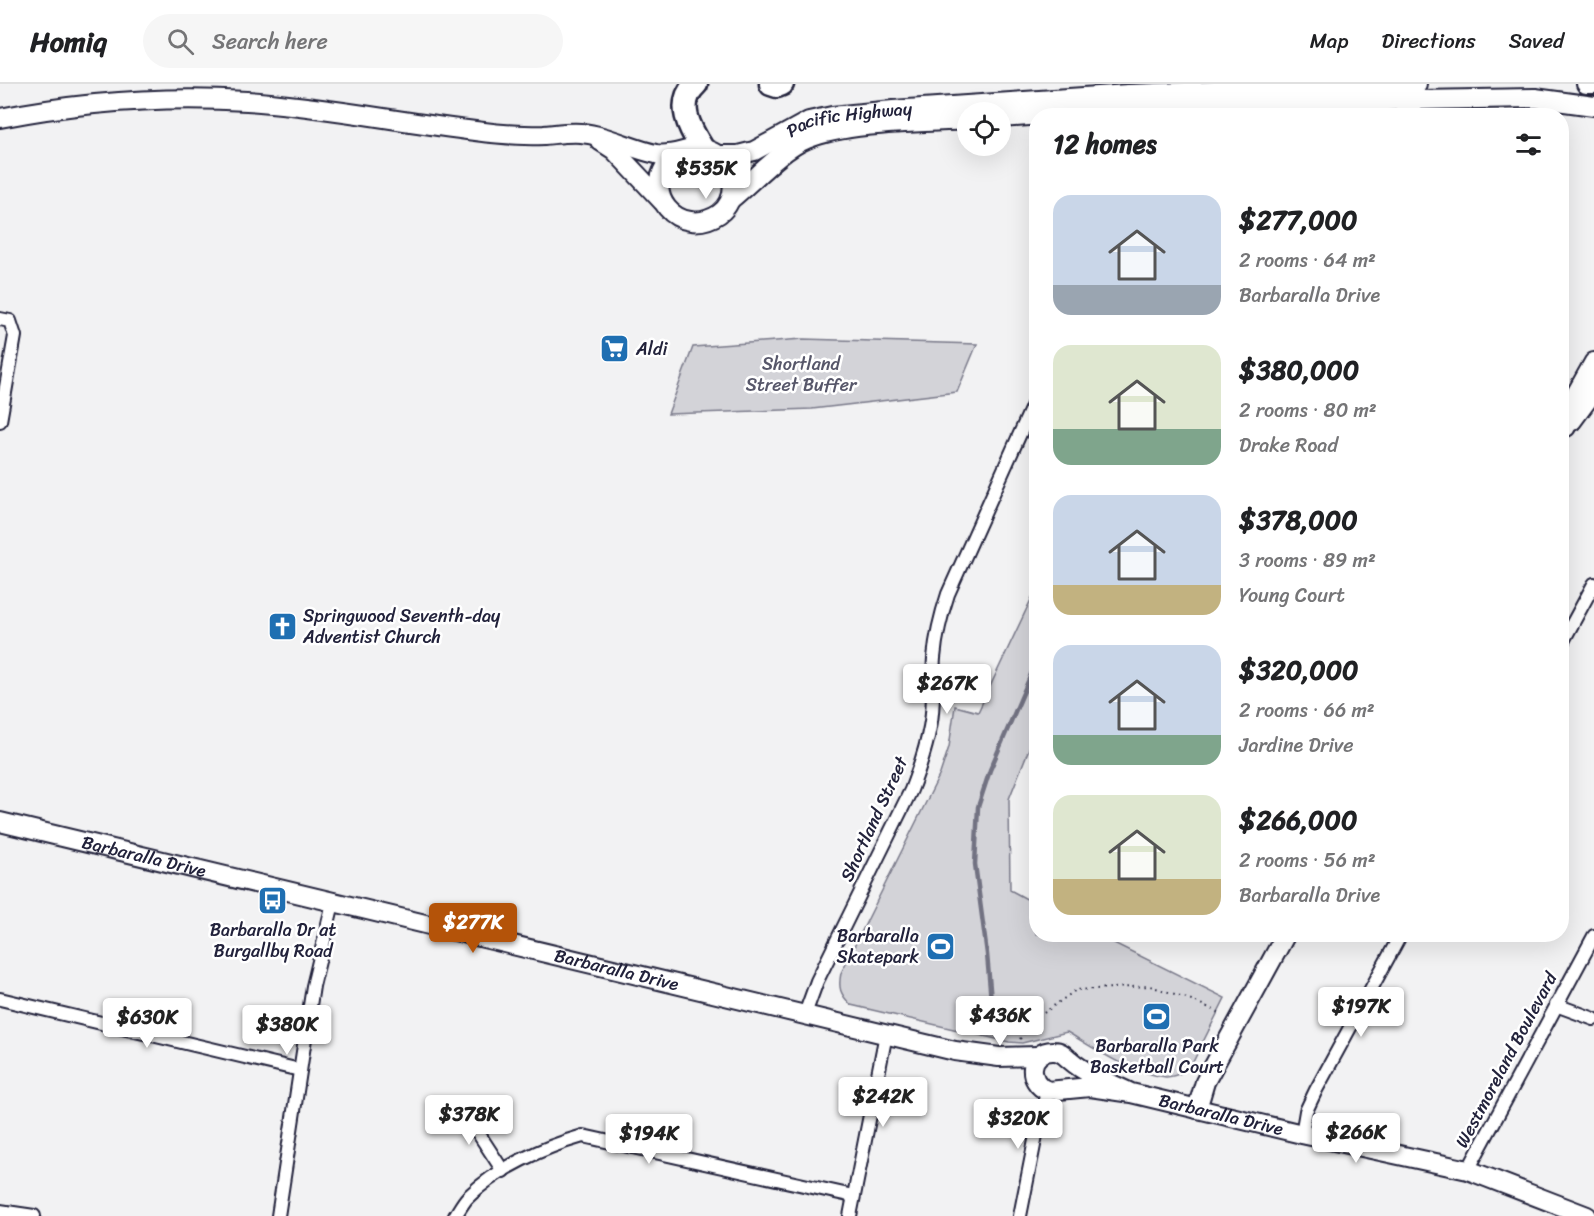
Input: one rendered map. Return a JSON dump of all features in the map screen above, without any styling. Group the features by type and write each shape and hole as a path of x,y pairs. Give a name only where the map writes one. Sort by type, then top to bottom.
{"highway":[{"path":"696,84 689,90 686,110 688,125 711,151"},
{"path":"771,84 782,84"}],"street":[{"path":"1586,84 1594,84"},
{"name":"Pacific Highway","path":"711,151 738,155 754,151 809,121 832,116 1128,94 1535,98 1594,106"},
{"name":"Pacific Highway","path":"1199,108 1416,96"},
{"path":"0,118 52,108 114,101 195,100 248,102 477,131 542,135 581,133 591,135 646,152 660,154 676,153 689,148 711,151 728,167 734,188 731,199 717,215 701,221 688,221 672,213 614,150 591,135"},
{"name":"Pacific Highway","path":"1011,117 1029,117"},
{"name":"Pacific Highway","path":"731,199 789,149 807,139 841,130 957,121"},
{"path":"662,201 659,178 666,162 676,153"},
{"path":"0,319 10,321 15,336 0,421"},
{"path":"1569,416 1576,394 1594,362"},
{"path":"1569,425 1594,391"},
{"name":"Shortland Street","path":"806,1014 817,981 911,790 922,761 934,696 934,659 938,627 948,594 1029,414"},
{"path":"1569,630 1594,584"},
{"name":"Barbaralla Drive","path":"0,822 955,1051 1032,1076 1038,1086 1056,1090 1090,1087 1131,1093 1302,1134 1468,1170 1587,1216"},
{"path":"278,1216 313,987 333,903"},
{"name":"Westmoreland Boulevard","path":"1468,1170 1594,936"},
{"path":"1197,1109 1205,1082 1282,942"},
{"path":"1302,1134 1306,1111 1316,1090 1397,942"},
{"path":"0,999 300,1070"},
{"path":"1556,1005 1594,1019"},
{"path":"850,1216 886,1034"},
{"name":"Barbaralla Drive","path":"955,1051 999,1057 1038,1056 1044,1052 1058,1051 1089,1073 1131,1093"},
{"path":"1032,1076 1032,1069 1038,1056"},
{"path":"1020,1216 1040,1115 1056,1090 1069,1084 1073,1072 1069,1059"},
{"path":"460,1105 503,1171"},
{"path":"455,1216 467,1197 503,1171 551,1146 583,1136 853,1196"},
{"path":"0,1211 34,1216"}],"path":[{"path":"1020,1039 1032,1022 1076,990 1150,986 1187,998 1226,1016"}],"green space":[{"name":"Shortland Street Buffer","path":"803,339 977,344 957,392 812,409 668,414 693,347"},
{"path":"1029,604 1029,749 1009,799 1010,890 1029,900 1029,942 1112,942 1225,998 1189,1070 1175,1076 1152,1075 1126,1066 1067,1032 1022,1043 1009,1042 851,1005 844,997 840,983 841,973 940,774 949,747 955,706 978,712"}],"waterway":[{"path":"993,1024 987,954 975,864 978,807 990,770 1029,679"}],"place":[{"name":"Aldi","path":"615,349"},
{"name":"Springwood Seventh-day Adventist Church","path":"282,626"},
{"name":"Barbaralla Dr at Burgallby Road","path":"273,901"},
{"name":"Barbaralla Skatepark","path":"940,946"},
{"name":"Barbaralla Park Basketball Court","path":"1157,1017"}]}
